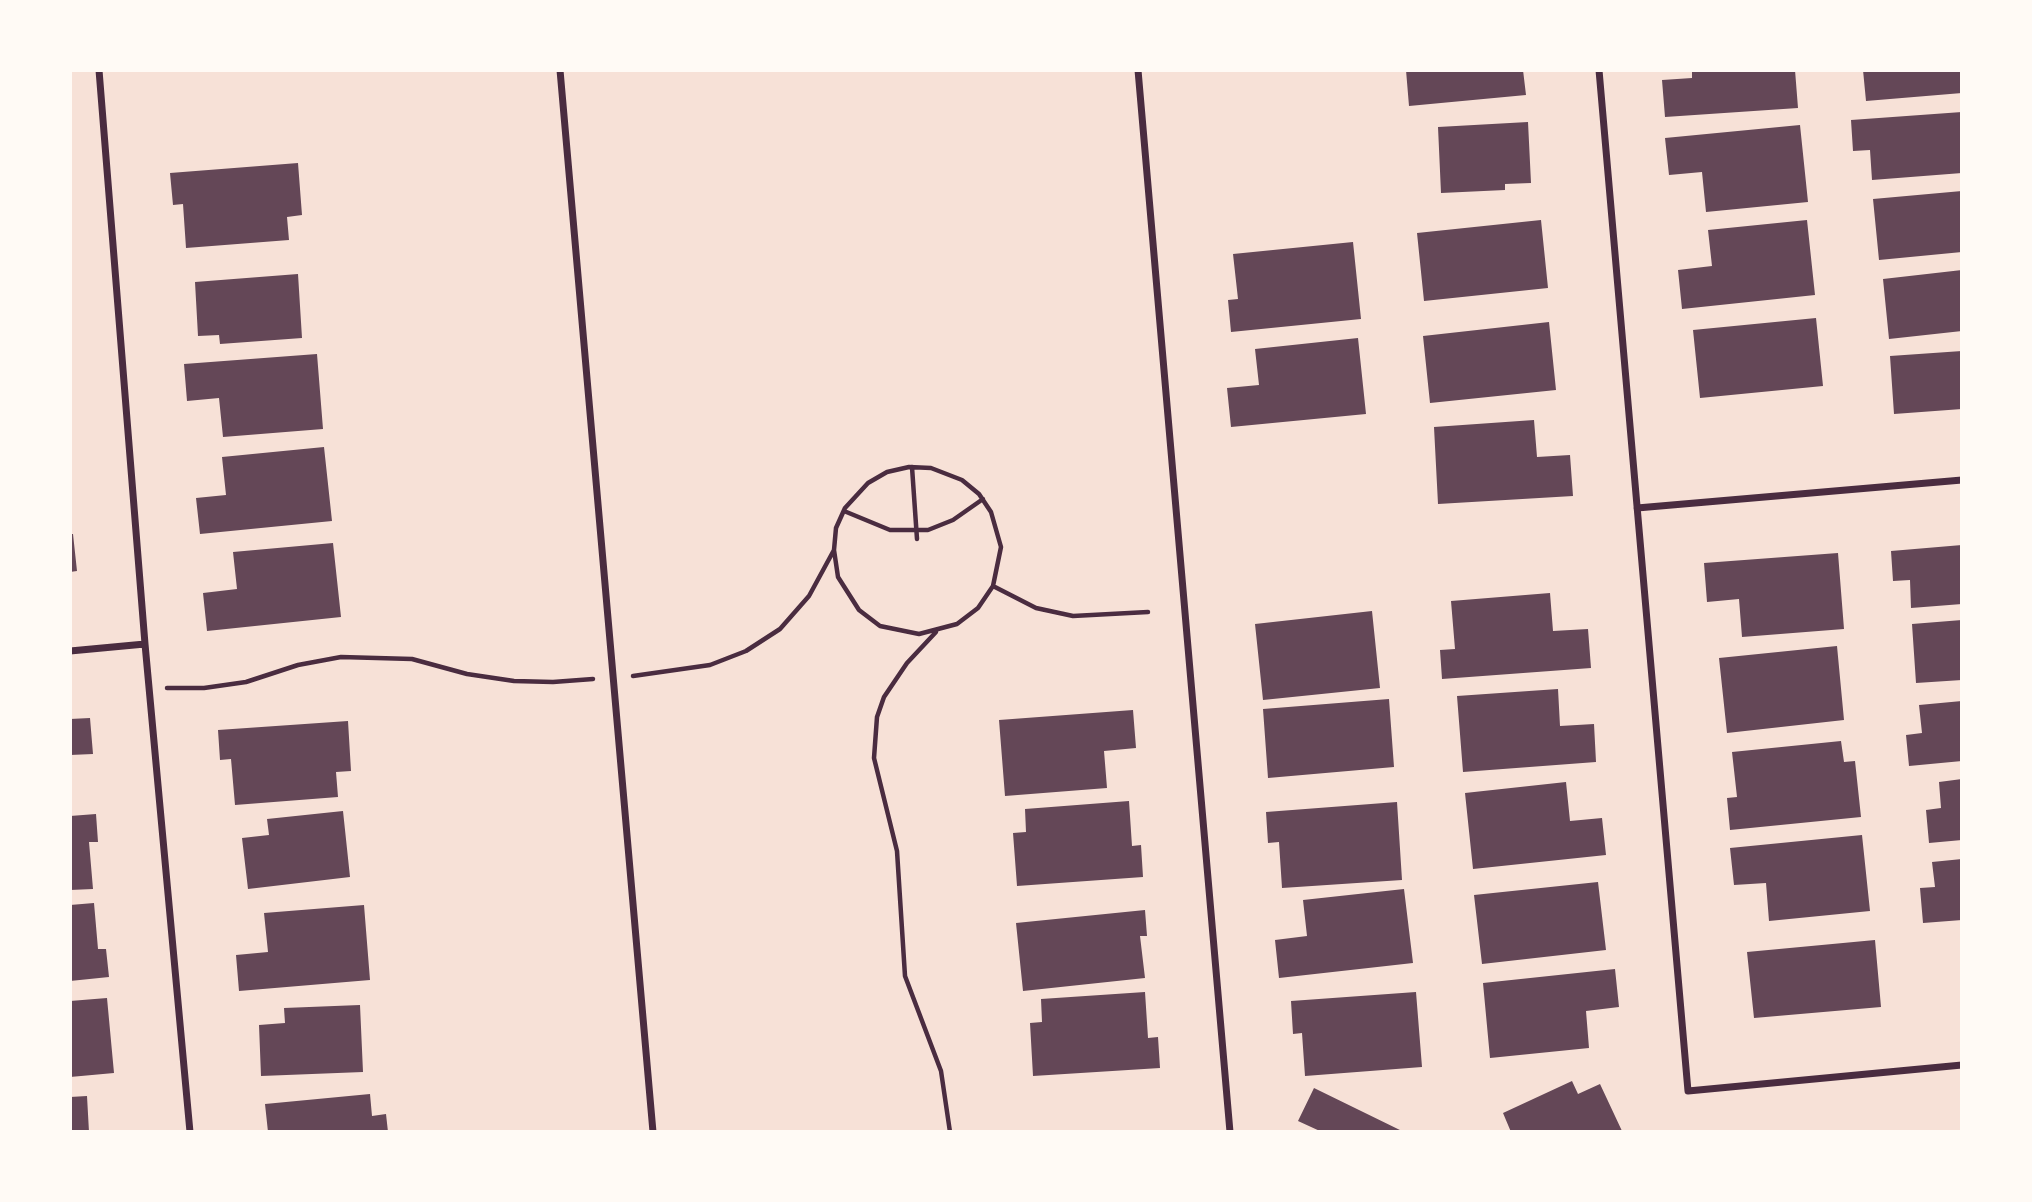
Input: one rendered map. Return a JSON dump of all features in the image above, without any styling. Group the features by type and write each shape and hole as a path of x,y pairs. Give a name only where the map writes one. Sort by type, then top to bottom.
{"street":[{"path":"99,70 145,644 190,1132"},
{"path":"560,70 653,1132"},
{"path":"1138,70 1230,1132"},
{"path":"1599,70 1688,1091 1962,1065"},
{"path":"1637,508 1962,480"},
{"path":"70,651 145,644"}],"path":[{"path":"912,467 917,539"},
{"path":"912,467 931,468 952,475 971,486 983,499 996,523 1001,547 993,586 968,617 936,632 906,634 869,619 843,589 834,550 836,528 844,511 859,491 877,477 912,467"},
{"path":"844,511 890,530 917,531 944,524 983,499"},
{"path":"149,690 229,685 298,665 341,657 412,659 486,678 553,682 710,665 764,642 796,614 834,550"},
{"path":"993,586 1036,607 1073,616 1148,612"},
{"path":"936,632 907,663 884,697 877,717 874,758 897,851 905,976 941,1071 950,1132"}],"building":[{"path":"1406,70 1523,70 1526,95 1409,106"},
{"path":"1692,70 1795,70 1798,108 1665,117 1662,80 1692,78"},
{"path":"1863,70 1962,70 1962,93 1866,101"},
{"path":"1962,112 1962,173 1872,180 1870,150 1853,151 1851,120"},
{"path":"1528,122 1531,183 1505,184 1505,190 1441,193 1438,127"},
{"path":"1800,125 1808,202 1706,212 1702,172 1669,175 1665,138"},
{"path":"298,163 302,215 287,217 289,240 186,248 183,204 173,205 170,173"},
{"path":"1962,191 1962,252 1879,260 1873,199"},
{"path":"1541,220 1548,288 1424,301 1417,233"},
{"path":"1807,220 1815,295 1682,309 1678,270 1712,266 1708,230"},
{"path":"1353,242 1361,319 1231,332 1228,300 1238,299 1233,254"},
{"path":"1962,270 1962,331 1889,339 1883,279"},
{"path":"298,274 302,338 220,344 219,335 198,336 195,282"},
{"path":"1816,318 1823,386 1700,398 1693,330"},
{"path":"1549,322 1556,390 1430,403 1423,336"},
{"path":"1358,338 1366,414 1231,427 1227,388 1259,385 1255,349"},
{"path":"1962,351 1962,409 1894,414 1890,356"},
{"path":"317,354 323,429 223,437 219,398 187,401 184,364"},
{"path":"1534,420 1537,457 1570,455 1573,496 1438,504 1434,427"},
{"path":"324,447 332,521 200,534 196,498 226,495 222,457"},
{"path":"70,534 73,534 77,571 70,572"},
{"path":"333,543 341,617 207,631 203,593 237,589 233,552"},
{"path":"1962,545 1962,604 1911,608 1910,580 1893,581 1891,551"},
{"path":"1838,553 1844,629 1742,637 1739,599 1707,602 1704,563"},
{"path":"1550,593 1553,631 1588,629 1591,668 1442,679 1440,650 1455,649 1451,601"},
{"path":"1372,611 1380,688 1263,700 1255,624"},
{"path":"1962,620 1962,680 1916,683 1912,624"},
{"path":"1837,646 1844,720 1727,733 1719,658"},
{"path":"1558,689 1560,726 1594,724 1596,762 1463,772 1457,696"},
{"path":"1389,699 1394,767 1268,778 1263,709"},
{"path":"1962,701 1962,761 1909,766 1906,735 1922,733 1919,705"},
{"path":"1133,710 1136,748 1104,751 1107,788 1005,796 999,720"},
{"path":"90,718 93,754 70,755 70,719"},
{"path":"348,721 351,771 336,772 338,797 235,805 231,759 220,760 218,730"},
{"path":"1841,741 1844,762 1855,761 1861,817 1730,830 1727,798 1737,797 1732,752"},
{"path":"1962,779 1962,840 1929,843 1926,810 1941,808 1939,782"},
{"path":"1566,782 1570,821 1602,818 1606,855 1473,869 1465,793"},
{"path":"1129,801 1132,846 1141,845 1143,877 1017,886 1013,833 1026,832 1025,809"},
{"path":"1397,802 1402,880 1282,888 1279,842 1268,843 1266,812"},
{"path":"343,811 350,877 248,889 242,838 269,835 267,819"},
{"path":"96,814 98,842 89,842 93,889 70,890 70,816"},
{"path":"1862,835 1870,911 1769,921 1766,883 1734,885 1730,848"},
{"path":"1962,859 1962,920 1923,923 1920,888 1935,887 1932,862"},
{"path":"1598,882 1606,950 1482,964 1474,895"},
{"path":"1404,889 1413,963 1279,978 1275,940 1307,936 1303,900"},
{"path":"94,903 98,949 106,949 109,977 70,981 70,905"},
{"path":"364,905 370,980 239,991 236,955 268,952 264,913"},
{"path":"1145,910 1147,936 1140,936 1145,978 1023,991 1016,923"},
{"path":"1875,940 1881,1007 1754,1018 1747,952"},
{"path":"1615,969 1619,1007 1586,1011 1589,1048 1490,1058 1483,983"},
{"path":"1145,992 1148,1038 1158,1037 1160,1068 1033,1076 1030,1023 1042,1022 1041,999"},
{"path":"1416,992 1422,1067 1305,1076 1302,1033 1293,1034 1291,1001"},
{"path":"107,998 114,1073 70,1077 70,1001"},
{"path":"360,1005 363,1072 261,1076 259,1025 285,1023 284,1008"},
{"path":"1572,1081 1578,1094 1600,1084 1622,1131 1511,1132 1503,1113"},
{"path":"1314,1088 1404,1132 1322,1132 1298,1121"},
{"path":"370,1094 372,1116 386,1114 388,1132 268,1132 265,1104"},
{"path":"87,1096 89,1132 70,1132 70,1097"}]}
